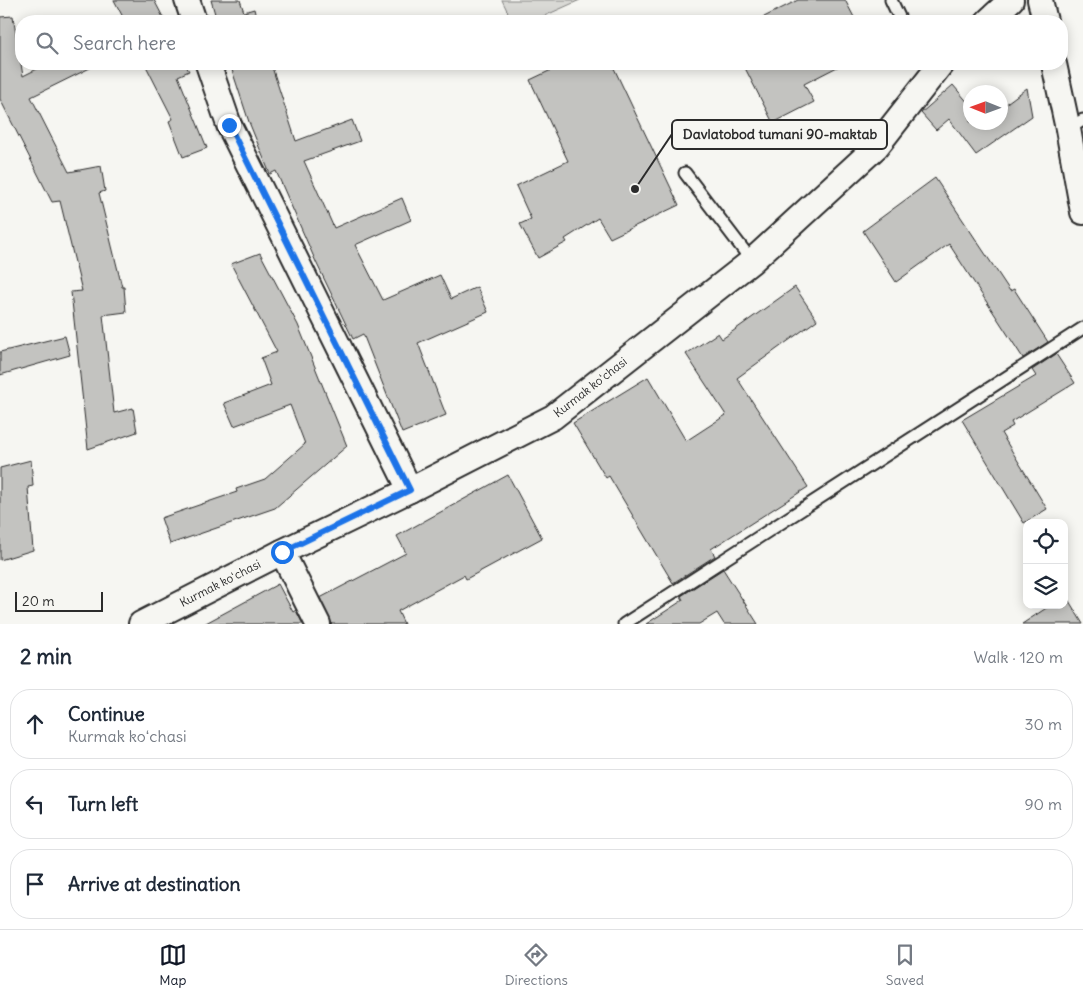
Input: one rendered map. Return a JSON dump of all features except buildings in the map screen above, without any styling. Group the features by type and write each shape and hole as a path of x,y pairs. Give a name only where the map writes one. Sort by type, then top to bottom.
{"street":[{"path":"187,0 192,15"},
{"path":"995,15 1011,0"},
{"path":"1040,0 1044,15"},
{"path":"210,70 229,125 410,490"},
{"name":"Kurmak koʻchasi","path":"141,624 553,417 752,261 876,147 936,70"},
{"path":"1056,70 1076,124 1083,212"},
{"path":"282,552 318,624"}],"lane":[{"path":"891,0 898,15"},
{"path":"685,173 752,261"},
{"path":"624,624 1083,328"}],"shaded area":[{"path":"502,0 580,0 546,15 509,15"}],"place":[{"name":"Davlatobod tumani 90-maktab","path":"635,189"}],"route":[{"path":"229,125 410,490 282,552"}]}
